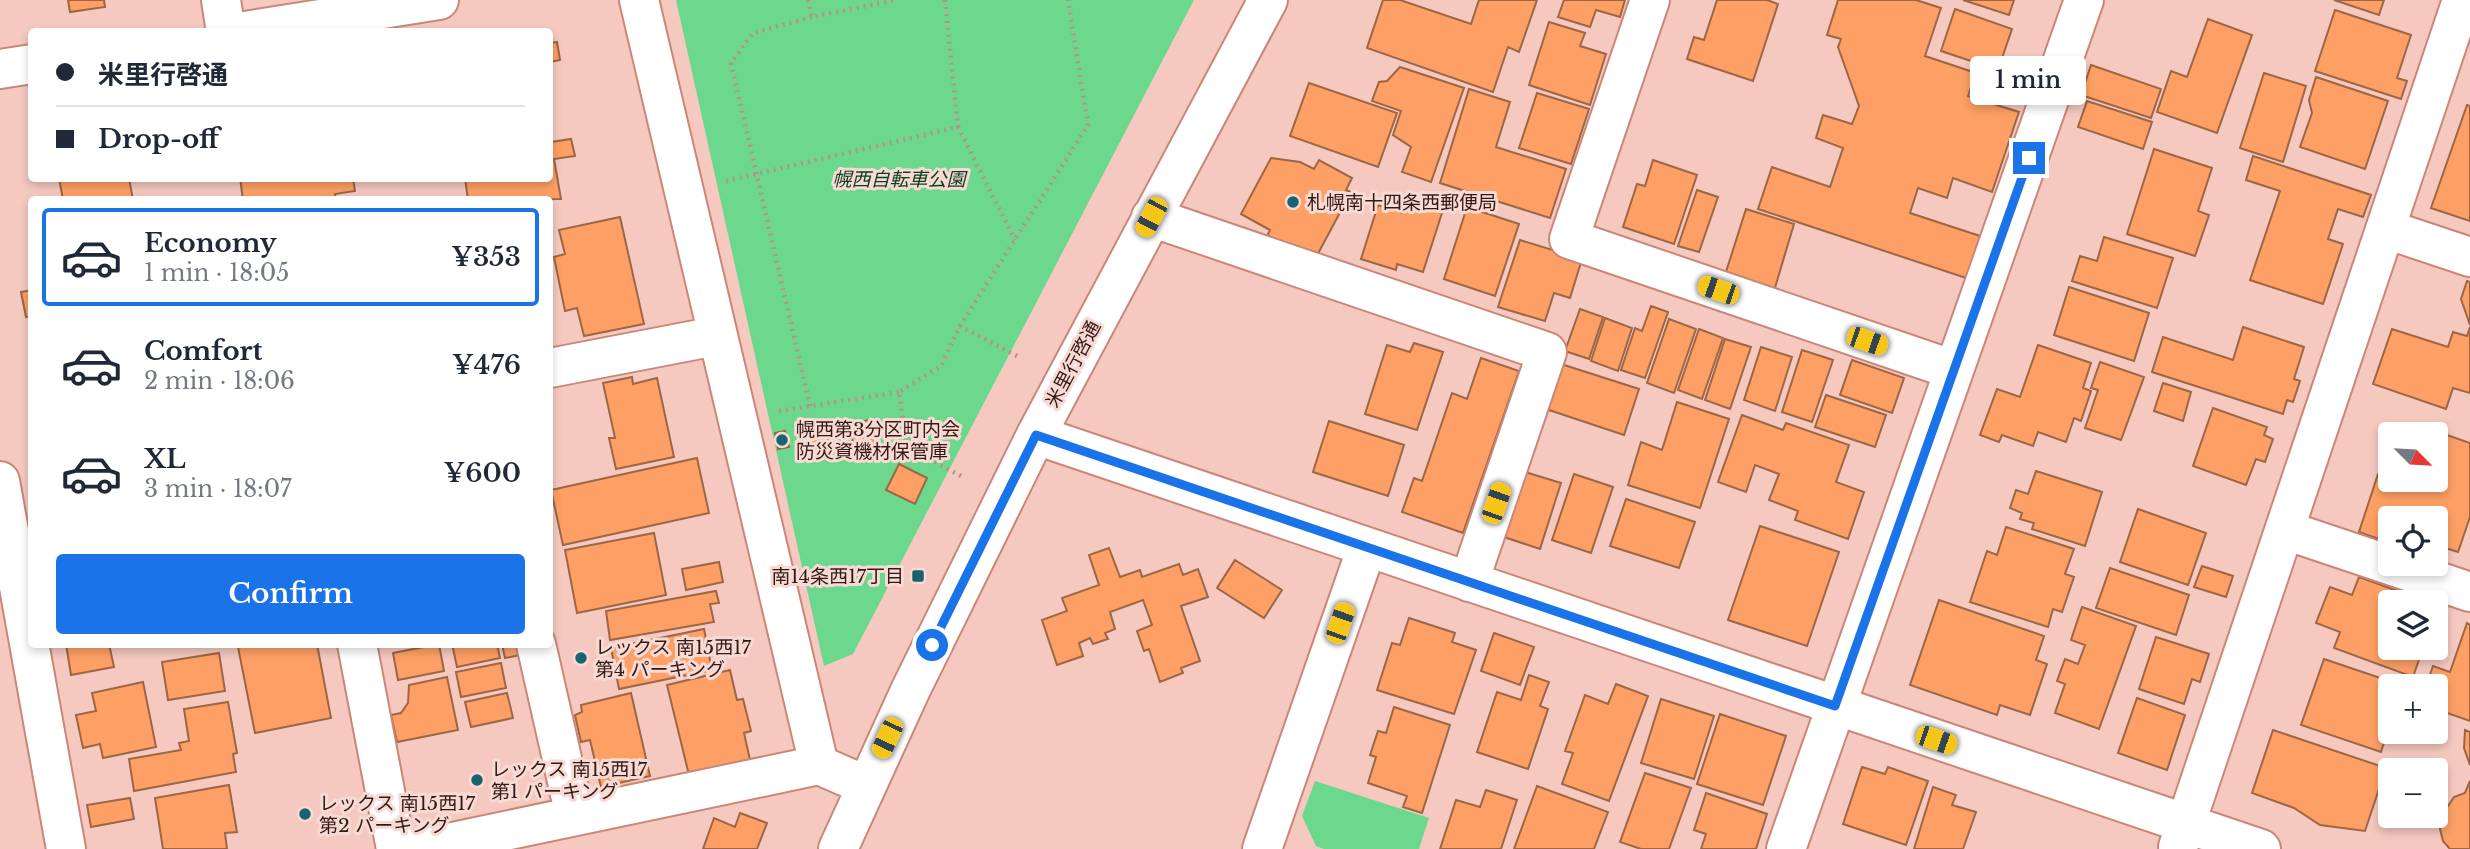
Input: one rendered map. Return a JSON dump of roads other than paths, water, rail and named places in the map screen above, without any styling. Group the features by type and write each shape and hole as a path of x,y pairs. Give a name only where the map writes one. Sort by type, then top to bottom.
{"street":[{"path":"221,0 225,28"},
{"path":"639,0 716,337 819,765"},
{"name":"米里行啓通","path":"838,849 865,785 1036,435 1268,0"},
{"path":"1650,0 1569,239 1954,370"},
{"path":"1786,849 2084,0"},
{"path":"2182,836 2462,0"},
{"path":"264,28 433,1"},
{"path":"0,69 28,65"},
{"path":"1151,217 1547,352 1469,582"},
{"path":"2386,229 2470,257"},
{"path":"553,367 716,337"},
{"path":"1036,435 1835,706 2182,836 2261,849"},
{"path":"0,481 28,637"},
{"path":"2285,530 2470,592"},
{"path":"1262,849 1367,547"},
{"path":"30,648 66,849"},
{"path":"358,648 396,849"},
{"path":"537,648 575,816"},
{"path":"419,849 819,765 865,785"}],"place":[{"name":"札幌南十四条西郵便局","path":"1293,202"},
{"name":"幌西第3分区町内会 防災資機材保管庫","path":"782,440"},
{"name":"南14条西17丁目","path":"918,576"},
{"name":"レックス 南15西17 第4 パーキング","path":"581,658"},
{"name":"レックス 南15西17 第1 パーキング","path":"477,780"},
{"name":"レックス 南15西17 第2 パーキング","path":"305,814"}],"park label":[{"name":"幌西自転車公園","path":"899,179"}]}
